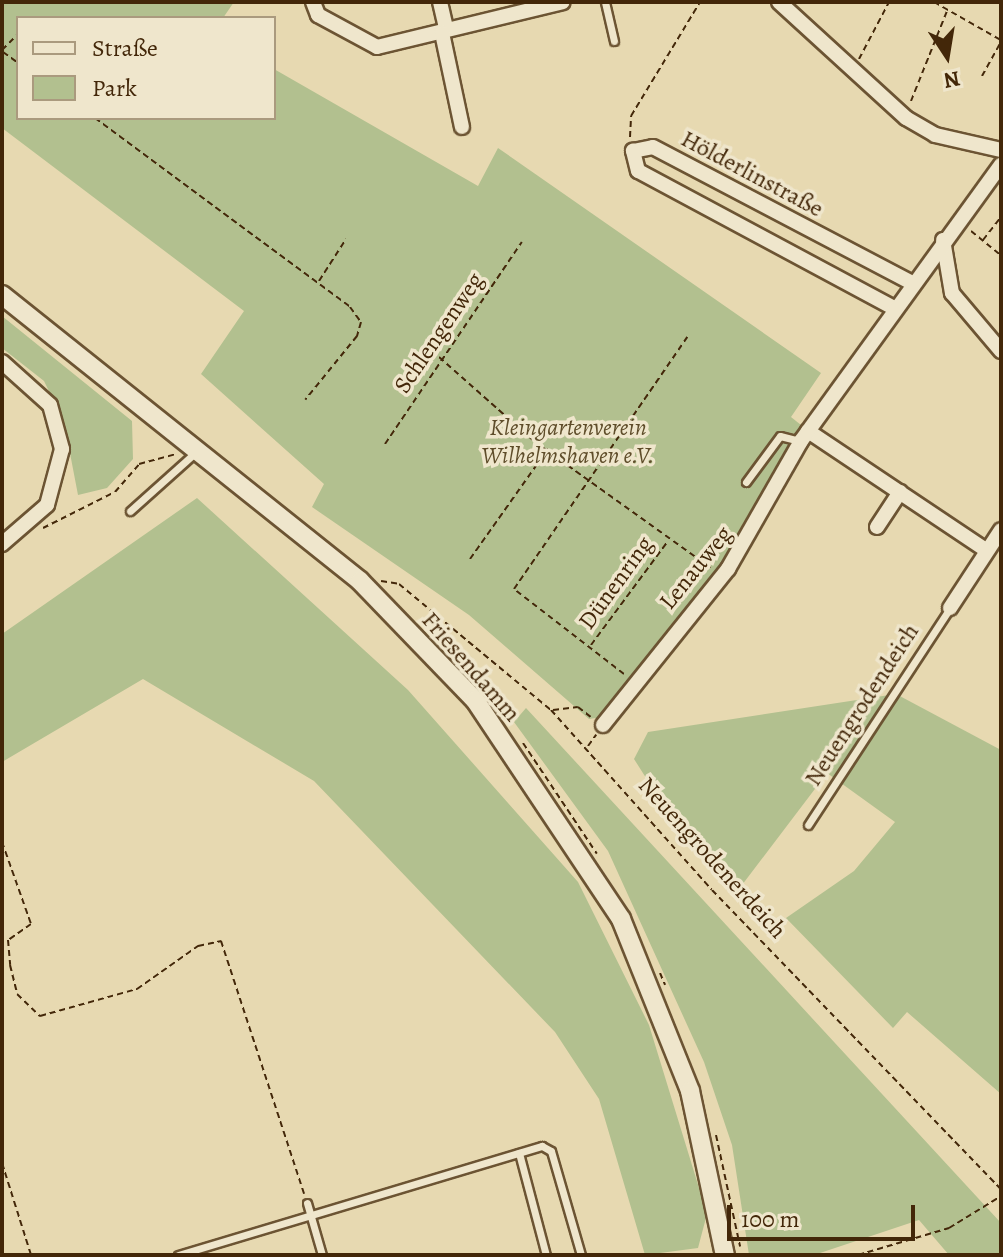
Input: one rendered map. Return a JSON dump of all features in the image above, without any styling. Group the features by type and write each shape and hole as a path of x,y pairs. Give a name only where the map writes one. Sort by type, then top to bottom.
{"main road":[{"name":"Friesendamm","path":"2,295 360,581 475,700 560,818 621,919 690,1091 725,1255"}],"street":[{"path":"313,2 318,15 361,43 444,31 563,2"},
{"path":"440,2 462,127"},
{"path":"779,2 906,118 935,135 1001,150"},
{"name":"Hölderlinstraße","path":"633,151 653,147 914,278 936,275 952,293"},
{"path":"633,151 638,171 892,307"},
{"name":"Lenauweg","path":"603,725 728,569 804,436 892,307 1001,165"},
{"path":"944,237 952,293 1001,351"},
{"path":"2,362 50,405 62,449 47,505 2,544"},
{"path":"804,436 900,492 986,550"},
{"path":"877,527 900,492"},
{"path":"950,608 1001,530"}],"lane":[{"path":"605,2 614,41"},
{"path":"746,482 780,436 804,436"},
{"path":"130,511 198,449"},
{"name":"Neuengrodendeich","path":"808,825 950,608"},
{"path":"178,1255 519,1153 551,1151 581,1255"},
{"path":"519,1153 546,1255"},
{"path":"307,1203 322,1255"}],"path":[{"path":"633,151 631,116 700,2"},
{"path":"853,71 889,2"},
{"path":"934,2 947,11 967,15 1001,41 982,76"},
{"path":"906,118 947,11"},
{"path":"2,51 16,36"},
{"path":"98,120 319,282 361,322 305,400"},
{"path":"983,241 1001,217"},
{"path":"957,219 1001,255"},
{"path":"319,282 346,239"},
{"name":"Schlengenweg","path":"385,444 439,357 522,242"},
{"name":"Dünenring","path":"624,674 514,589 590,483 687,337"},
{"path":"439,357 590,483 668,540 713,569 722,557"},
{"path":"470,559 548,449"},
{"path":"30,535 115,492 139,464"},
{"name":"Dünenring","path":"589,646 668,540"},
{"name":"Neuengrodenerdeich","path":"376,582 399,584 551,710 712,890 1001,1189"},
{"path":"551,710 578,707 603,725"},
{"path":"2,842 31,924 8,940 10,965 17,994 40,1016 137,989 198,946 221,941 307,1203"},
{"path":"2,1163 31,1255"},
{"path":"858,1255 949,1228 1001,1196"}],"green space":[{"name":"Kleingartenverein Wilhelmshaven e.V.","path":"2,2 234,2 224,16 16,16 16,120 276,120 276,70 478,186 498,148 821,373 791,417 801,425 759,516 602,717 589,719 469,615 312,507 324,484 201,374 244,311 2,128"},
{"path":"2,316 132,421 133,459 107,488 78,495 64,422 44,381 2,348"},
{"path":"197,498 408,690 578,882 649,1025 707,1214 698,1248 645,1255 599,1099 555,1032 314,781 143,679 2,762 2,634"},
{"path":"896,694 1001,750 1001,1094 907,1012 893,1028 786,918 854,871 895,822 827,773 742,885 676,825 634,759 648,732"},
{"path":"526,708 1001,1223 1001,1255 949,1255 919,1220 814,1255 749,1255 732,1145 704,1062 608,851 514,722"}]}
